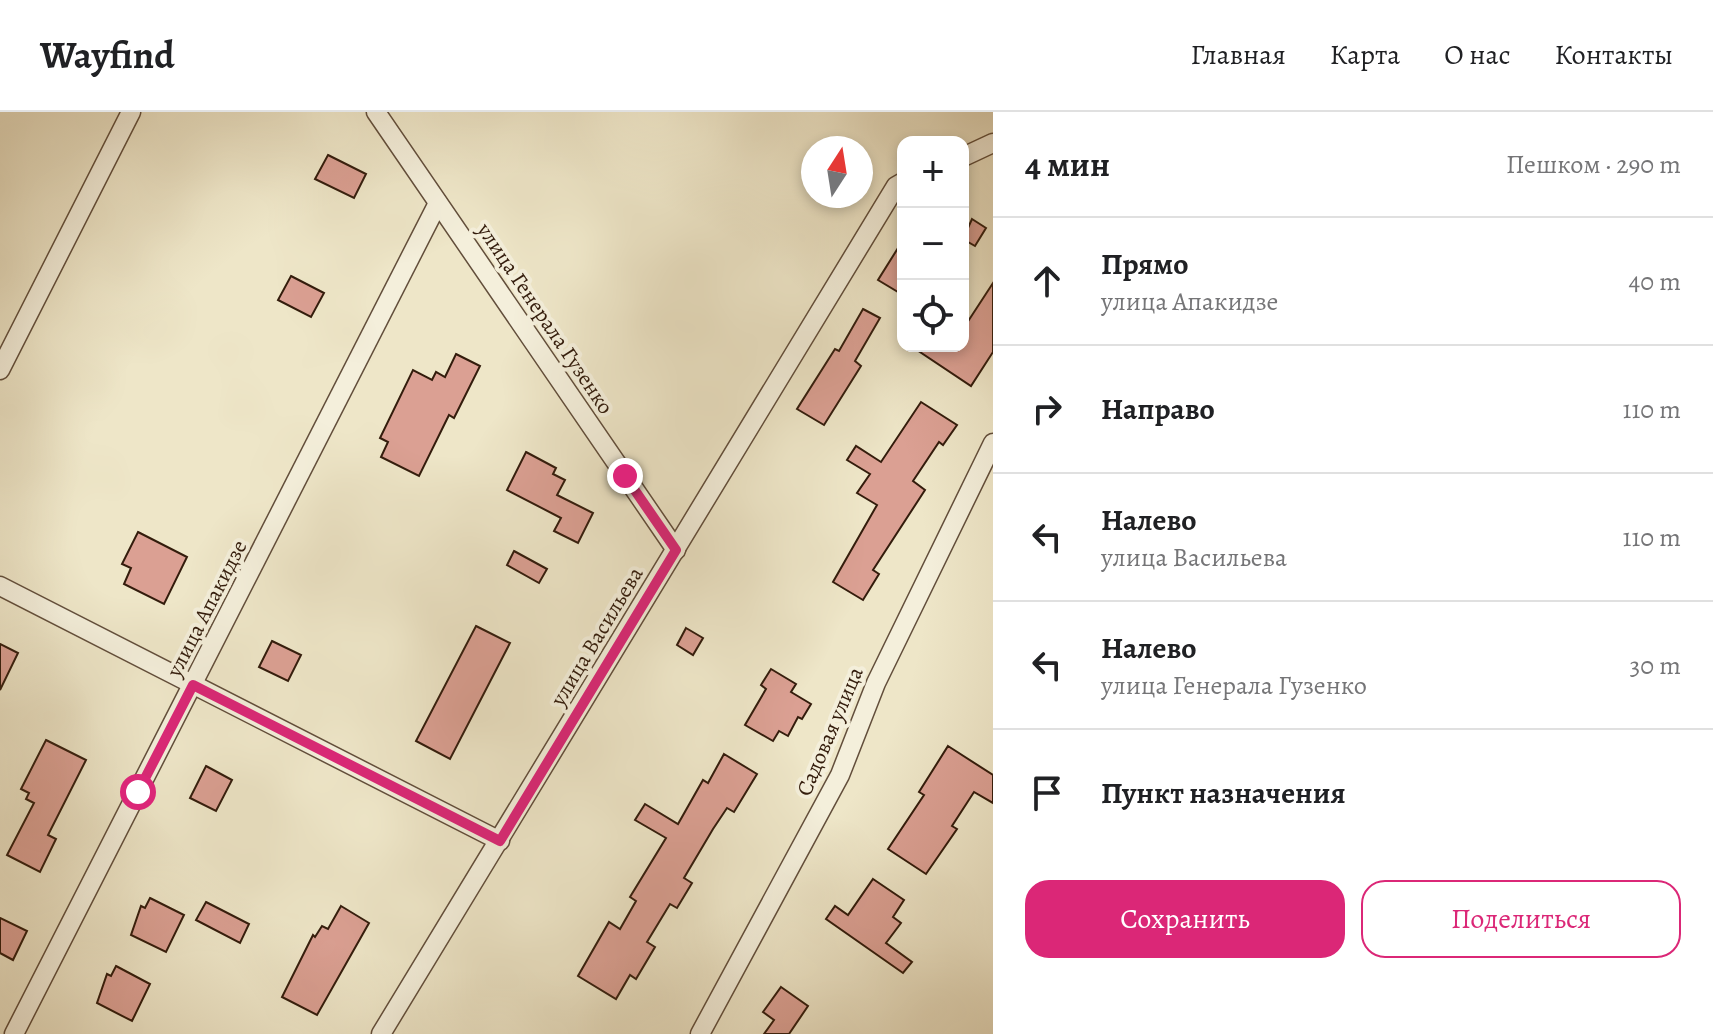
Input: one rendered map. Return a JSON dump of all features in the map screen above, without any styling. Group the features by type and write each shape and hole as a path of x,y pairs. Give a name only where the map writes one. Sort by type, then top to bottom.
{"street":[{"path":"0,370 131,112"},
{"name":"улица Генерала Гузенко","path":"376,112 676,550"},
{"path":"969,154 993,143"},
{"name":"улица Васильева","path":"381,1034 897,185"},
{"name":"улица Апакидзе","path":"14,1034 438,203"},
{"name":"Садовая улица","path":"700,1034 840,775 876,683 993,443"},
{"path":"0,586 500,841"}],"building":[{"path":"328,155 366,174 354,198 315,179"},
{"path":"972,219 986,228 975,246 969,242"},
{"path":"897,250 897,291 878,280"},
{"path":"291,276 324,293 311,317 278,300"},
{"path":"993,283 993,352 971,386 920,352 969,352 969,320"},
{"path":"863,309 880,318 855,361 861,366 824,425 797,409 835,349 839,351"},
{"path":"456,354 480,366 454,418 449,415 419,476 381,457 388,442 380,438 413,370 432,380 436,372 445,377"},
{"path":"921,402 957,425 943,445 939,442 913,481 925,490 873,570 879,574 863,600 833,582 877,505 857,493 870,474 847,460 856,446 881,462"},
{"path":"526,452 556,468 553,474 565,480 557,495 593,513 578,543 554,531 561,518 507,490"},
{"path":"138,532 187,557 164,604 124,584 131,568 122,564"},
{"path":"514,551 547,569 539,583 507,565"},
{"path":"476,626 510,643 450,759 416,741"},
{"path":"686,628 703,638 693,655 677,645"},
{"path":"272,641 301,655 288,681 259,667"},
{"path":"0,644 18,653 0,690"},
{"path":"771,669 796,684 791,692 811,704 802,719 798,717 788,736 779,731 773,741 745,725 766,689 761,685"},
{"path":"46,740 86,760 48,835 56,839 40,872 7,855 34,803 26,799 29,793 21,789"},
{"path":"948,746 993,775 993,803 974,792 952,826 957,829 926,874 888,849 924,795 919,792"},
{"path":"724,754 757,774 734,812 727,808 713,829 684,878 692,883 677,908 670,904 647,942 655,947 636,979 630,975 616,999 578,976 609,922 620,929 636,901 630,897 666,838 635,820 645,804 678,824 703,780 708,783"},
{"path":"206,766 232,780 216,811 190,798"},
{"path":"873,879 904,900 893,917 901,923 886,943 912,962 903,973 826,919 835,906 848,915"},
{"path":"150,898 184,915 166,952 131,935 141,906 145,908"},
{"path":"206,902 249,924 240,943 196,920"},
{"path":"341,906 369,923 317,1015 282,997 313,935 315,937 322,926 328,929"},
{"path":"0,918 27,931 13,960 0,953"},
{"path":"116,966 150,984 132,1021 97,1003 107,974 111,976"},
{"path":"781,987 808,1006 789,1034 764,1034 774,1020 763,1012"}],"route":[{"path":"138,792 193,685 500,841 676,550 625,476"}]}
